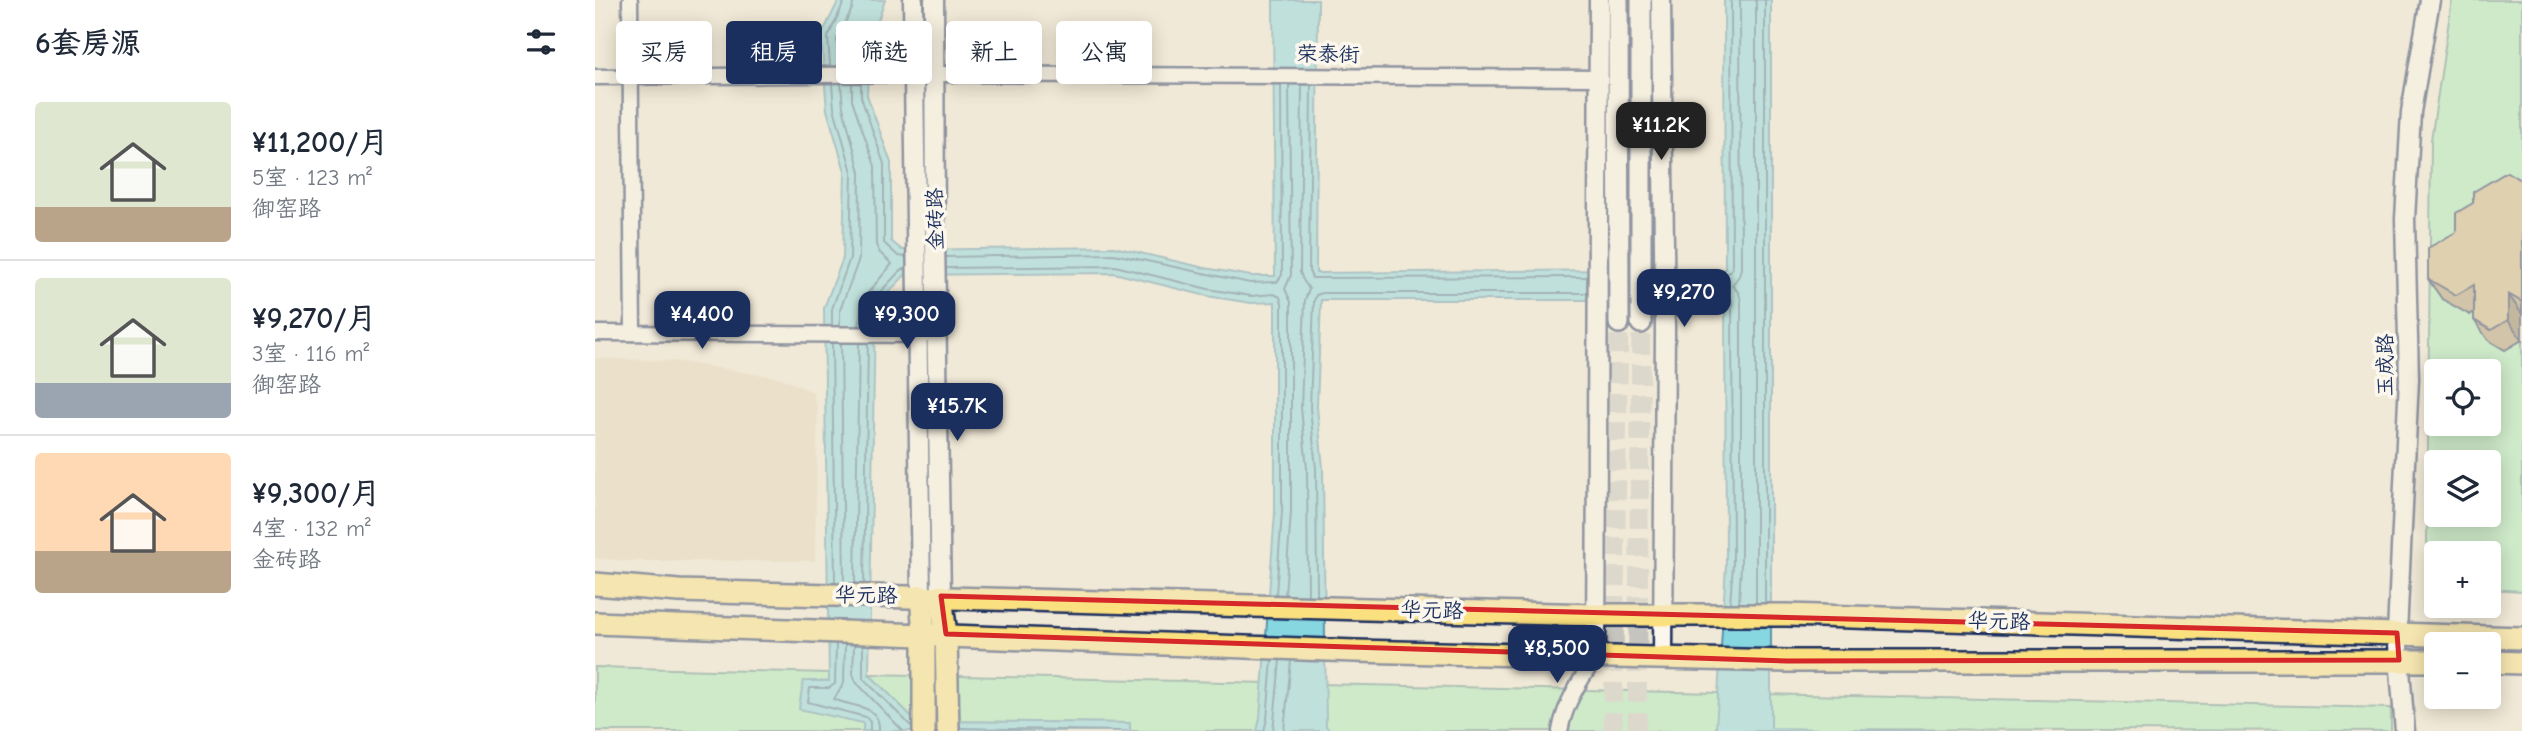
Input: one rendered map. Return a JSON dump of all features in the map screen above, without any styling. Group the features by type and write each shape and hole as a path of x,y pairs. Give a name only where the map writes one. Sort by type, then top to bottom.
{"main road":[{"path":"1618,0 1619,323"},
{"path":"1641,0 1641,323"},
{"name":"华元路","path":"595,584 679,591 1596,615 1787,615 2522,638"},
{"name":"金砖路","path":"923,731 924,634 931,596"},
{"name":"金砖路","path":"931,596 946,634 948,731"},
{"name":"华元路","path":"595,623 1355,651 1710,657 1787,661 2424,661"},
{"path":"2501,662 2522,663"}],"street":[{"path":"630,0 630,21"},
{"name":"金砖路","path":"913,0 913,21"},
{"name":"金砖路","path":"931,596 917,334 918,287 926,241 935,74 934,0"},
{"path":"1560,731 1574,690 1596,657 1599,0"},
{"path":"1661,0 1665,327 1663,657"},
{"name":"玉成路","path":"2405,731 2397,633 2409,379 2405,219 2411,112 2430,0"},
{"name":"荣泰街","path":"932,74 1599,78"},
{"name":"荣泰街","path":"712,77 836,76"},
{"name":"荣泰街","path":"595,78 616,77"},
{"path":"630,84 633,333"},
{"name":"金砖路","path":"914,84 926,241 937,289 931,596"},
{"path":"595,333 936,335"}],"highlighted area":[{"path":"941,596 2397,633 2399,660 1787,661 946,634"}],"shaded area":[{"path":"595,358 676,361 782,378 813,392 818,410 815,561 622,561 595,558"}],"green space":[{"path":"2452,0 2522,0 2522,591 2501,590 2501,541 2427,541 2427,527 2501,527 2501,450 2428,450 2428,436 2501,436 2501,359 2429,359 2431,140"},
{"path":"595,667 829,673 829,681 864,724 863,731 595,731"},
{"path":"869,674 2391,708 2391,731 1130,731 1129,723 916,721"}],"water":[{"path":"839,0 885,0 878,21 836,21 836,84 867,84 867,95 891,163 891,241 902,250 1114,247 1205,268 1251,276 1275,276 1273,0 1318,0 1316,273 1725,269 1724,0 1771,0 1771,728 1945,731 1712,731 1716,729 1726,565 1725,300 1321,300 1317,407 1323,468 1326,726 1330,731 1257,731 1275,512 1275,302 1251,303 1207,296 1114,273 905,275 875,307 869,674 916,721 1130,723 1130,731 863,731 863,723 799,709 803,681 829,681 824,308 843,258 845,171 827,110 822,34"}],"building":[{"path":"2507,172 2522,181 2522,302 2508,294 2508,320 2491,330 2474,320 2474,285 2456,295 2428,279 2428,248 2456,232 2456,213 2473,203 2473,192"}],"tunnel":[{"path":"1613,731 1619,323"},
{"path":"1637,731 1641,323"}]}
